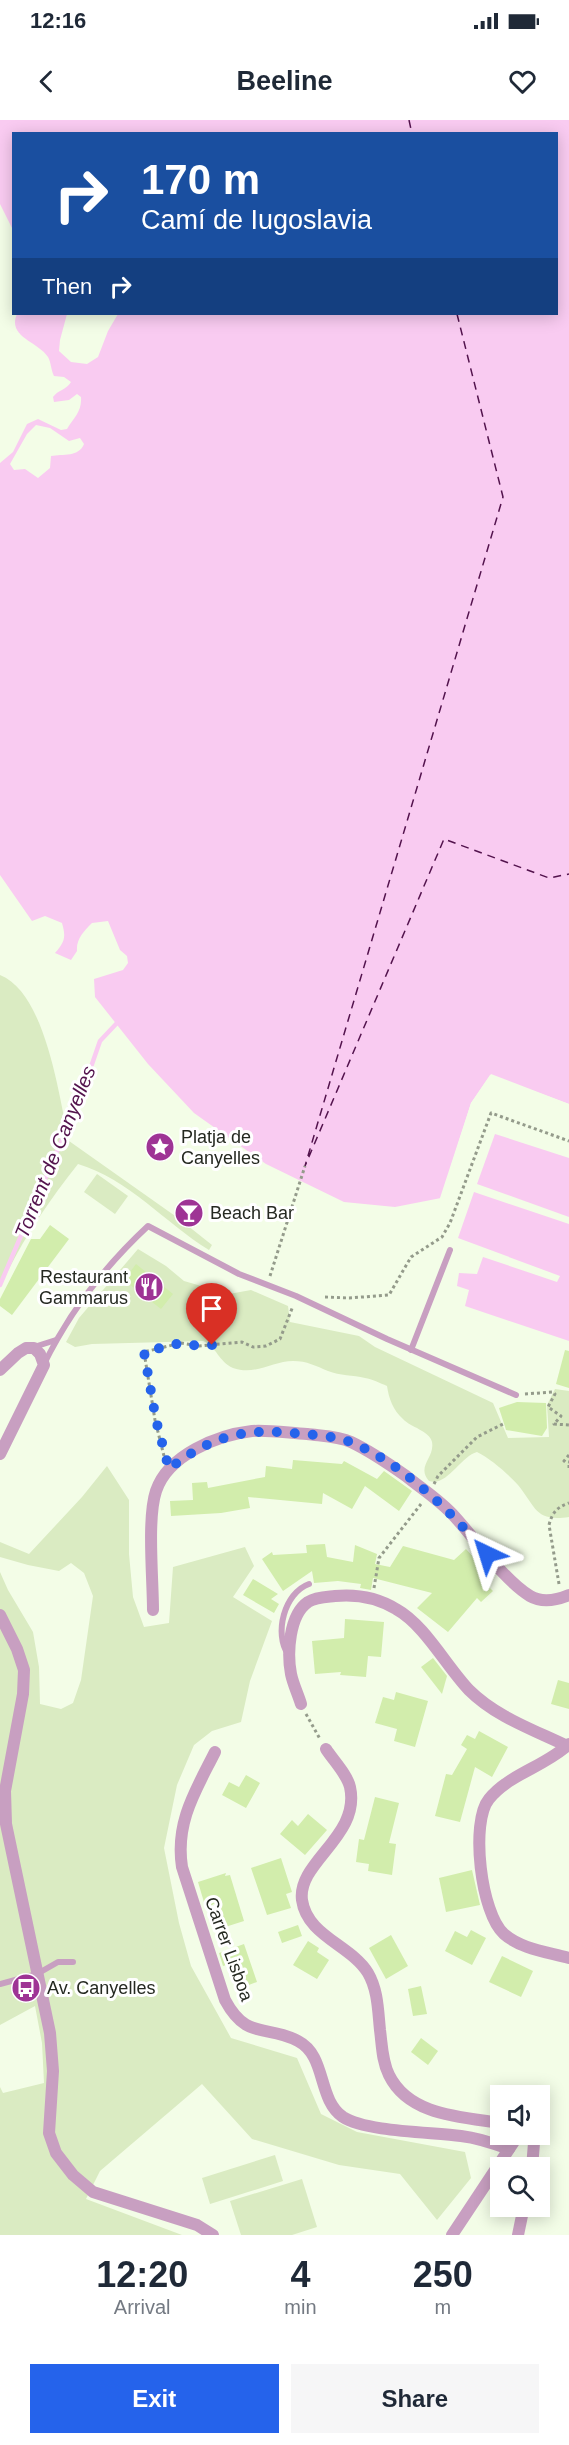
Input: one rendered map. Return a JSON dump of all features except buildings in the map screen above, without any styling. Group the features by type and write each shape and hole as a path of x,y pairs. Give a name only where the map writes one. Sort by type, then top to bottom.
{"street":[{"path":"0,1370 26,1348 34,1348 40,1354 44,1365 0,1454"},
{"path":"153,1610 153,1508 156,1491 169,1469 198,1448 231,1435 252,1431 326,1436 351,1442 404,1474 453,1514 521,1590 532,1598 541,1600 565,1596"},
{"path":"301,1704 291,1673 290,1657 294,1621 306,1604 316,1599 341,1595 372,1599 396,1608 408,1616 457,1677 488,1706 568,1745"},
{"path":"0,1615 17,1648 24,1670 23,1694 5,1791 6,1824 50,2033 53,2072 50,2133 56,2153 73,2175 93,2192 197,2225 213,2235"},
{"path":"568,1745 491,1796 482,1811 480,1857 487,1900 499,1928 505,1935 529,1947 569,1958"},
{"path":"326,1749 350,1785 352,1805 344,1826 304,1883 302,1900 306,1914 316,1927 352,1954 368,1974 377,2002 383,2056 389,2075 401,2093 428,2109 490,2121"},
{"name":"Carrer Lisboa","path":"215,1752 189,1803 181,1830 179,1848 182,1867 225,2001 231,2011 239,2021 247,2026 298,2041 309,2049 315,2059 332,2108 345,2119 365,2126 463,2137 509,2149"},
{"path":"452,2235 512,2145"},
{"path":"518,2235 522,2217"}],"lane":[{"path":"44,1365 84,1297 116,1257 148,1226 239,1274 296,1296 411,1350 516,1395"},
{"path":"411,1350 450,1250"},
{"path":"34,1348 57,1340"},
{"path":"290,1657 282,1646 283,1619 297,1591 309,1584"},
{"path":"0,1984 37,1974 58,1962 74,1962"}],"path":[{"path":"169,1469 156,1420 144,1352 181,1343 199,1346 242,1342 253,1347 266,1346 280,1339 296,1296 349,1298 389,1295 411,1257 442,1238 450,1223 491,1113 569,1141"},
{"path":"267,1285 305,1166"},
{"path":"516,1395 553,1392 555,1394 548,1407 561,1416 554,1424 569,1425"},
{"path":"569,1455 564,1461 569,1465"},
{"path":"565,1596 549,1525 559,1506 569,1503"}],"green space":[{"path":"0,975 16,985 29,1002 39,1024 55,1074 69,1141 178,1218 212,1245 209,1250 114,1180 78,1164 35,1223 0,1287"},
{"path":"97,1174 128,1196 115,1214 84,1192"},
{"path":"138,1249 166,1266 184,1281 229,1294 251,1290 288,1306 290,1322 359,1336 375,1347 493,1403 508,1438 549,1437 547,1405 555,1389 569,1391 569,1517 558,1518 543,1515 509,1476 477,1452 465,1459 442,1480 429,1481 424,1471 432,1448 430,1438 400,1416 392,1404 387,1386 373,1380 337,1374 298,1361 241,1370 228,1365 211,1346 203,1341 92,1344 75,1347 66,1342 79,1318"},
{"path":"107,1466 129,1500 129,1554 133,1597 144,1627 169,1623 173,1567 245,1547 254,1566 233,1597 272,1621 250,1681 241,1722 212,1731 194,1745 177,1785 164,1848 179,1923 191,1966 231,2038 297,2058 321,2114 357,2132 465,2152 471,2178 437,2220 400,2174 339,2165 252,2139 202,2084 100,2171 86,2199 182,2235 0,2235 0,2087 3,2093 44,2083 42,2043 35,2006 0,2025 0,1572 33,1632 39,1667 40,1704 61,1709 73,1703 81,1680 93,1596 84,1573 71,1563 59,1571 0,1557 0,1542 29,1554 82,1497"},
{"path":"275,2155 283,2181 210,2204 202,2178"},
{"path":"302,2179 317,2227 292,2235 241,2235 230,2201"}],"shaded area":[{"path":"0,120 569,120 569,1104 490,1075 471,1103 441,1198 395,1207 344,1202 266,1164 194,1113 148,1064 95,997 94,979 123,970 128,963 127,956 120,950 108,921 92,923 83,932 77,951 71,960 55,953 64,939 62,923 45,916 32,921 0,875 0,463 13,452 27,424 38,419 61,430 67,429 77,414 81,402 81,397 77,394 69,400 54,402 53,397 71,382 64,377 54,376 48,357 20,333 15,322 17,315 67,315 59,351 71,362 87,364 98,357 108,331 117,315 558,315 558,132 12,132 12,228 0,204","holes":["36,425 50,428 69,441 80,438 84,444 75,453 51,456 50,468 38,478 25,469 14,470 10,464 27,434"]},
{"path":"495,1134 569,1158 569,1217 477,1184"},
{"path":"474,1192 569,1224 569,1341 465,1306 469,1290 457,1286 459,1273 477,1274 483,1257 557,1282 560,1276 458,1238"}],"pier":[{"path":"491,1074 569,1104 569,1107 492,1078 474,1104 443,1199 439,1201 471,1103"}],"waterway":[{"name":"Torrent de Canyelles","path":"0,1285 83,1090 100,1041 117,1023"}],"ferry route":[{"path":"409,120 412,132"},
{"path":"457,315 503,497 305,1166 444,839 549,878 569,874"}],"place":[{"name":"Platja de Canyelles","path":"160,1147"},
{"name":"Beach Bar","path":"189,1213"},
{"name":"Restaurant Gammarus","path":"149,1287"},
{"name":"Av. Canyelles","path":"26,1988"}],"route":[{"path":"212,1345 199,1346 181,1343 144,1352 163,1453 169,1469 198,1448 231,1435 252,1431 338,1438 364,1449 404,1474 453,1514 487,1554"}]}
